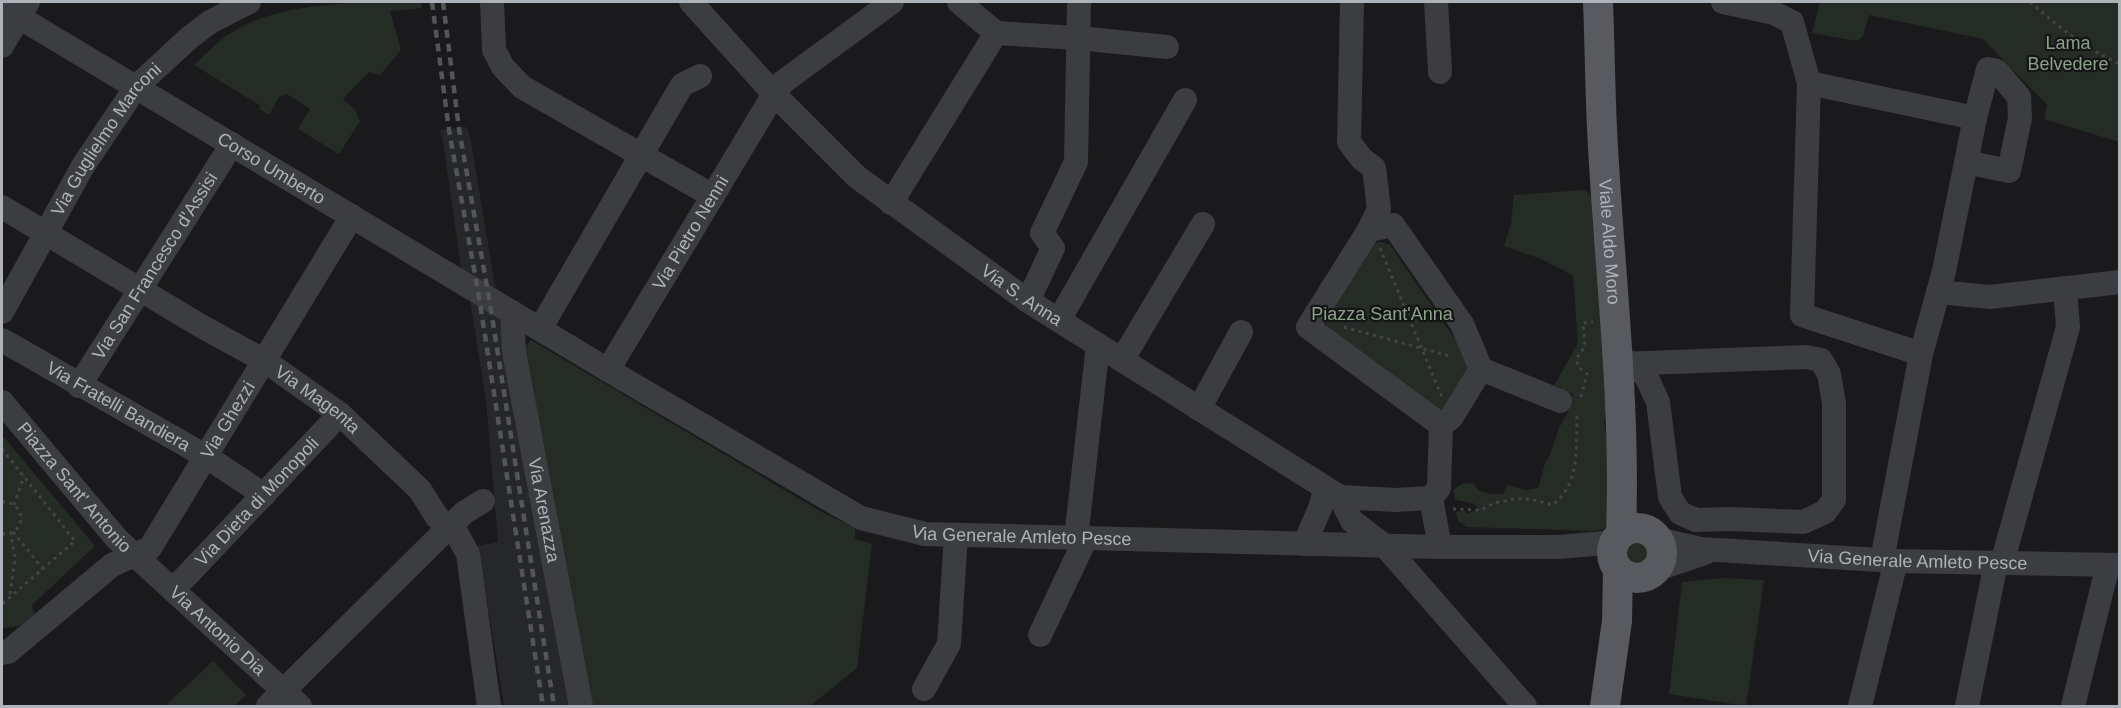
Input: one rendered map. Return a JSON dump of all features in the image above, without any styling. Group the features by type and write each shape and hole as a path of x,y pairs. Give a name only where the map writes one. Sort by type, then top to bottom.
{"main road":[{"name":"Viale Aldo Moro","path":"1598,2 1603,146 1616,321 1626,363 1623,481 1617,552 1617,621 1605,706"},
{"name":"Viale Aldo Moro","path":"1623,481 1655,536"},
{"path":"1628,529 1645,529 1655,536 1662,555 1652,572 1633,578 1617,552 1628,529"},
{"name":"Viale Aldo Moro","path":"1617,621 1633,592 1652,572"}],"street":[{"name":"Via Guglielmo Marconi","path":"2,312 83,166 136,87 189,38 210,22 249,2"},
{"path":"492,2 494,50 502,68 522,87 713,196"},
{"name":"Via S. Anna","path":"691,2 774,94 857,177 1028,301 1332,493 1352,521 1384,546 1523,704"},
{"name":"Via Pietro Nenni","path":"608,370 783,82 892,2"},
{"path":"1028,301 1053,248 1042,233 1076,162 1079,2"},
{"path":"1352,2 1349,142 1362,159 1374,168 1379,209 1376,242"},
{"path":"1436,2 1440,72"},
{"path":"1723,2 1774,13 1792,22 1809,83 1802,315 1921,354"},
{"path":"962,3 996,33 1167,47"},
{"name":"Corso Umberto","path":"16,8 136,87 540,329"},
{"path":"2,46 16,8"},
{"path":"891,203 996,33"},
{"path":"1860,706 1889,561 1921,354 1938,292 1966,162 1988,69 1997,71 2019,97 2020,118 2009,171 1966,162"},
{"path":"540,329 682,85 700,76"},
{"path":"1809,83 1976,118"},
{"path":"1059,320 1185,100"},
{"name":"Via San Francesco d'Assisi","path":"79,386 232,144"},
{"name":"Via Magenta","path":"2,207 265,361 340,414 420,490 437,517 457,534 468,554 489,706"},
{"name":"Via Ghezzi","path":"134,554 150,548 207,458 352,216"},
{"path":"1122,360 1203,224"},
{"path":"1441,425 1308,327 1376,242 1393,225 1462,324 1481,369 1573,403"},
{"path":"1938,292 1990,297 2120,282"},
{"path":"1966,706 1999,563 2068,327 2065,288"},
{"name":"Via Arenazza","path":"512,312 514,352 581,706"},
{"name":"Via Generale Amleto Pesce","path":"540,329 861,518 925,534 1440,547 1559,547 1604,543 1617,552"},
{"path":"1199,409 1241,332"},
{"name":"Via Fratelli Bandiera","path":"2,340 207,458 264,495"},
{"path":"1040,635 1081,538 1098,345"},
{"path":"1806,357 1821,360 1829,374 1834,403 1834,500 1825,512 1803,522 1696,520 1680,513 1670,497 1658,402 1647,378 1626,363 1806,357"},
{"path":"1440,547 1435,493 1441,425 1451,418 1481,369"},
{"name":"Piazza Sant' Antonio","path":"2,402 117,539 134,554 112,565 8,652 2,653"},
{"name":"Via Dieta di Monopoli","path":"173,590 340,414"},
{"path":"1306,544 1309,531 1324,501 1332,493 1395,500 1435,493"},
{"path":"284,701 448,528 465,512 483,501"},
{"path":"924,689 949,644 956,535"},
{"name":"Via Generale Amleto Pesce","path":"1655,536 1692,548 1717,551 1889,561 2114,565"},
{"name":"Via Generale Amleto Pesce","path":"1652,572 1685,558 1717,551"},
{"name":"Via Antonio Dia","path":"134,554 284,701"},
{"path":"2073,706 2114,565"}],"path":[{"path":"2030,2 2097,54 2120,64"},
{"path":"1376,242 1442,398"},
{"path":"1435,493 1450,492 1451,509 1481,510 1494,503 1515,499 1530,500 1552,506 1562,499 1575,472 1573,403 1587,374 1578,367 1577,358 1586,346 1583,323 1616,321"},
{"path":"1339,326 1455,358"},
{"path":"2,449 75,541 2,604"},
{"path":"14,505 24,476"},
{"path":"2,502 14,505 21,516 20,524 12,532 2,534"},
{"path":"12,532 43,568"},
{"path":"10,596 15,559 12,532"}],"shaded area":[{"path":"467,127 507,358 576,706 504,706 478,546 498,542 486,400 466,275 461,267 440,130"}],"green space":[{"path":"362,2 421,2 422,8 390,11 401,50 380,75 369,72 343,99 355,110 360,121 339,154 298,129 310,109 287,94 279,97 269,115 259,109 261,106 194,65 225,37 257,20 291,10"},
{"name":"Lama Belvedere","path":"1820,2 2119,2 2119,142 2044,119 2047,105 1983,39 1869,15 1863,36 1857,41 1812,33"},
{"path":"1585,190 1593,203 1592,220 1595,233 1606,412 1604,421 1608,443 1607,525 1603,529 1594,531 1467,527 1458,521 1456,512 1464,510 1468,514 1478,509 1473,503 1455,500 1453,490 1463,483 1474,484 1479,491 1492,494 1503,494 1507,485 1526,490 1538,488 1546,460 1548,460 1559,428 1568,412 1573,394 1560,391 1561,387 1554,386 1578,343 1573,275 1541,259 1504,246 1511,224 1514,195"},
{"name":"Piazza Sant'Anna","path":"1372,243 1389,244 1470,361 1452,408 1440,411 1326,325 1325,319"},
{"path":"531,340 820,511 855,528 855,539 872,544 857,668 810,706 591,706 520,352"},
{"path":"2,435 95,546 32,605 35,616 18,626 2,628"},
{"path":"1637,538 1643,539 1651,547 1651,559 1643,567 1637,568 1631,567 1623,559 1622,553 1623,547 1631,539"},
{"path":"1722,578 1764,580 1746,706 1669,694 1682,582"},
{"path":"213,661 246,695 234,706 165,706"}],"railway":[{"path":"432,2 449,130 478,291 543,706"},
{"path":"443,2 459,129 489,298 554,706"}]}
